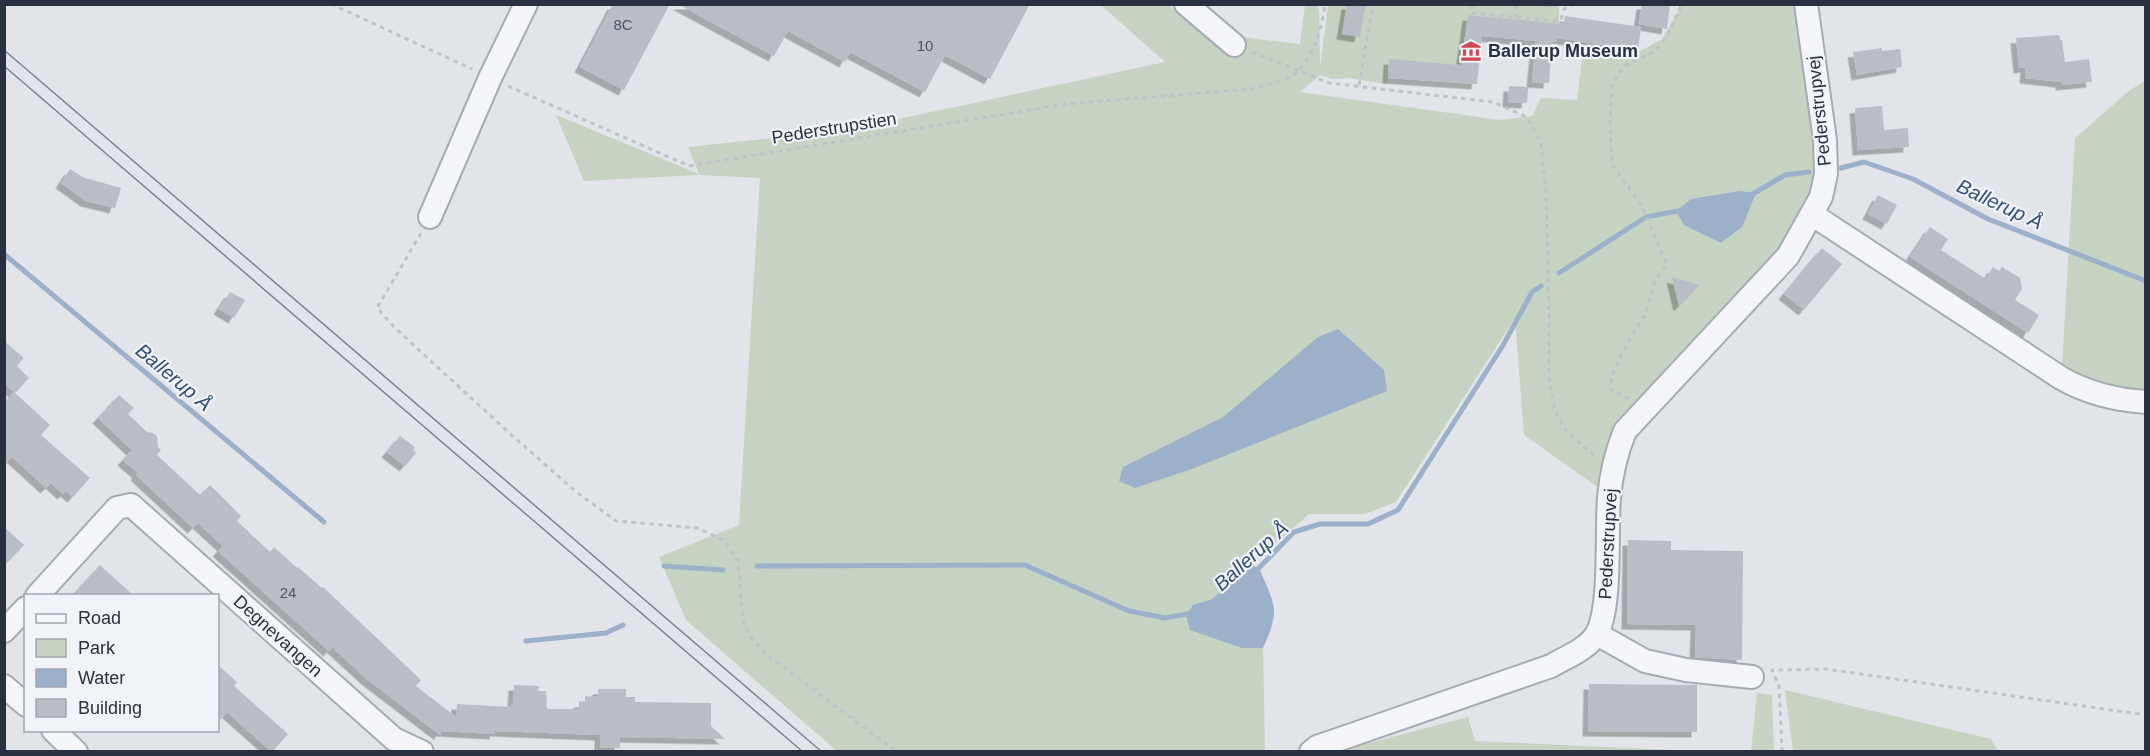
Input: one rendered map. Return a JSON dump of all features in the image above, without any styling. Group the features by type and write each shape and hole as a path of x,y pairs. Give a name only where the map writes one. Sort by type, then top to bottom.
{"street":[{"path":"430,217 490,78 526,4"},
{"path":"1186,4 1234,45"},
{"name":"Pederstrupvej","path":"1597,634 1605,605 1612,470 1625,431 1788,256 1813,215 1821,197 1826,174 1825,140 1806,4"},
{"path":"1813,215 2080,389 2124,401 2145,402"},
{"name":"Degnevangen","path":"39,594 117,508 131,505 394,738 422,752"},
{"path":"4,631 24,610"},
{"path":"1311,752 1317,747 1551,666 1584,648 1597,634 1645,661 1686,670 1752,677"},
{"path":"4,686 24,703"},
{"path":"55,732 76,752"}],"path":[{"name":"Pederstrupstien","path":"331,4 490,78 689,166 1066,104 1251,89 1275,83 1298,71"},
{"path":"1298,71 1316,43 1325,4"},
{"path":"1359,85 1373,4"},
{"path":"1473,4 1472,13 1561,20 1564,9 1574,4"},
{"path":"1515,18 1516,4"},
{"path":"1529,4 1554,6"},
{"path":"1647,408 1610,389 1611,378 1636,327 1645,314 1650,294 1660,271 1667,266 1642,206 1612,165 1610,122 1612,83 1624,66 1655,51 1666,38 1682,4"},
{"path":"1234,45 1329,83 1493,102 1527,117 1541,143 1546,193 1549,379 1555,411 1569,433 1612,470"},
{"path":"430,217 377,308 395,328 506,430 575,491 616,521 698,528 723,540 738,560 743,622 751,638 767,655 897,752"},
{"path":"1782,752 1779,686 1772,670 1826,669 2145,715"}],"green space":[{"path":"1799,4 1818,161 1815,193 1801,219 1750,285 1607,440 1613,498 1524,435 1515,318 1396,502 1365,514 1309,514 1212,599 1193,605 1242,648 1263,648 1265,751 838,752 686,620 659,557 739,525 760,178 699,175 584,181 556,115 699,174 688,147 842,131 1165,62 1101,5 1168,5 1232,56 1241,37 1300,44 1305,5 1316,5 1319,10 1320,68 1328,5 1559,5 1559,24 1468,15 1461,65 1389,60 1387,84 1348,78 1332,79 1320,75 1300,92 1500,120 1532,116 1541,98 1577,100 1583,52 1626,59 1662,39 1682,5"},
{"path":"2145,81 2145,392 2127,391 2062,368 2075,138 2129,91"},
{"path":"1785,690 1991,739 1998,751 1793,751"},
{"path":"1757,693 1772,695 1774,751 1751,751"},
{"path":"1468,717 1475,741 1694,751 1339,751"}],"water":[{"path":"1740,191 1756,193 1742,227 1721,243 1684,225 1676,211 1691,199"},
{"path":"1338,329 1384,370 1387,391 1192,469 1135,488 1119,481 1123,467 1223,417 1318,337"},
{"path":"1251,565 1259,568 1274,608 1269,635 1263,648 1242,648 1190,630 1186,615 1193,605 1212,599"}],"building":[{"path":"613,4 670,4 624,90 580,67"},
{"path":"678,4 1030,4 990,79 945,55 925,92 850,52 845,62 788,31 774,56"},
{"path":"1347,4 1366,4 1360,37 1342,34"},
{"path":"1642,4 1670,4 1667,29 1639,24"},
{"name":"Ballerup Museum","path":"1468,15 1564,24 1565,16 1641,27 1638,50 1557,38 1556,42 1552,42 1549,83 1532,82 1536,41 1482,36 1477,84 1388,78 1389,59 1461,65"},
{"path":"2059,35 2062,40 2065,62 2089,59 2092,82 2061,85 2061,82 2025,78 2026,67 2019,68 2016,38"},
{"path":"1882,48 1882,51 1900,49 1902,67 1857,75 1853,52"},
{"name":"Ballerup Museum","path":"1509,86 1528,87 1527,103 1508,102"},
{"path":"1882,106 1884,130 1908,128 1909,147 1858,150 1855,108"},
{"path":"70,169 82,177 121,188 115,208 86,201 61,183"},
{"path":"1878,195 1897,205 1887,224 1868,214"},
{"path":"1930,227 1948,239 1941,250 1986,279 1993,267 1999,271 2002,267 2020,278 2022,289 2015,300 2039,315 2028,333 1910,257"},
{"path":"1822,248 1842,264 1804,310 1784,294"},
{"path":"1672,277 1700,285 1679,306"},
{"path":"230,292 245,300 234,318 219,309"},
{"path":"4,341 24,358 17,366 29,378 15,393 4,383"},
{"path":"14,392 50,425 41,435 90,478 73,497 66,491 63,494 51,483 46,488 12,457 4,465 4,403"},
{"path":"119,395 134,408 128,414 147,432 157,436 158,447 161,450 157,455 200,495 210,485 241,516 237,521 270,552 274,547 323,587 421,680 416,686 456,717 457,704 511,707 514,685 539,686 538,691 546,691 547,709 579,709 579,702 585,702 585,696 598,697 598,689 626,689 626,697 635,697 635,702 711,703 711,726 725,739 620,737 620,748 600,748 600,735 441,731 440,735 367,679 332,647 329,651 218,551 223,546 198,523 193,528 136,475 138,473 123,460 132,450 98,418"},
{"path":"400,436 415,447 413,450 416,453 405,466 387,452"},
{"path":"4,527 24,545 4,566"},
{"path":"1628,540 1671,541 1671,550 1743,551 1742,660 1695,657 1696,625 1627,624"},
{"path":"100,565 132,594 74,594"},
{"path":"219,666 237,682 234,686 288,734 272,752 227,712 219,721"},
{"path":"1589,684 1697,685 1697,732 1588,731"}],"waterway":[{"name":"Ballerup Å","path":"1841,168 1864,162 1913,179 1988,219 2146,281"},
{"name":"Ballerup Å","path":"1751,195 1785,175 1809,172"},
{"name":"Ballerup Å","path":"1559,273 1646,217 1683,210"},
{"name":"Ballerup Å","path":"4,254 324,522"},
{"name":"Ballerup Å","path":"1255,572 1294,532 1320,524 1368,524 1398,510 1502,347 1532,292 1541,286"},
{"name":"Ballerup Å","path":"757,566 1025,565 1129,611 1165,618 1192,613"},
{"path":"664,566 723,570"},
{"name":"Ballerup Å","path":"526,641 606,633 623,625"}],"tram line":[{"path":"4,50 822,752"},
{"path":"4,66 803,752"}],"place":[{"name":"Ballerup Museum","path":"1471,51"}]}
